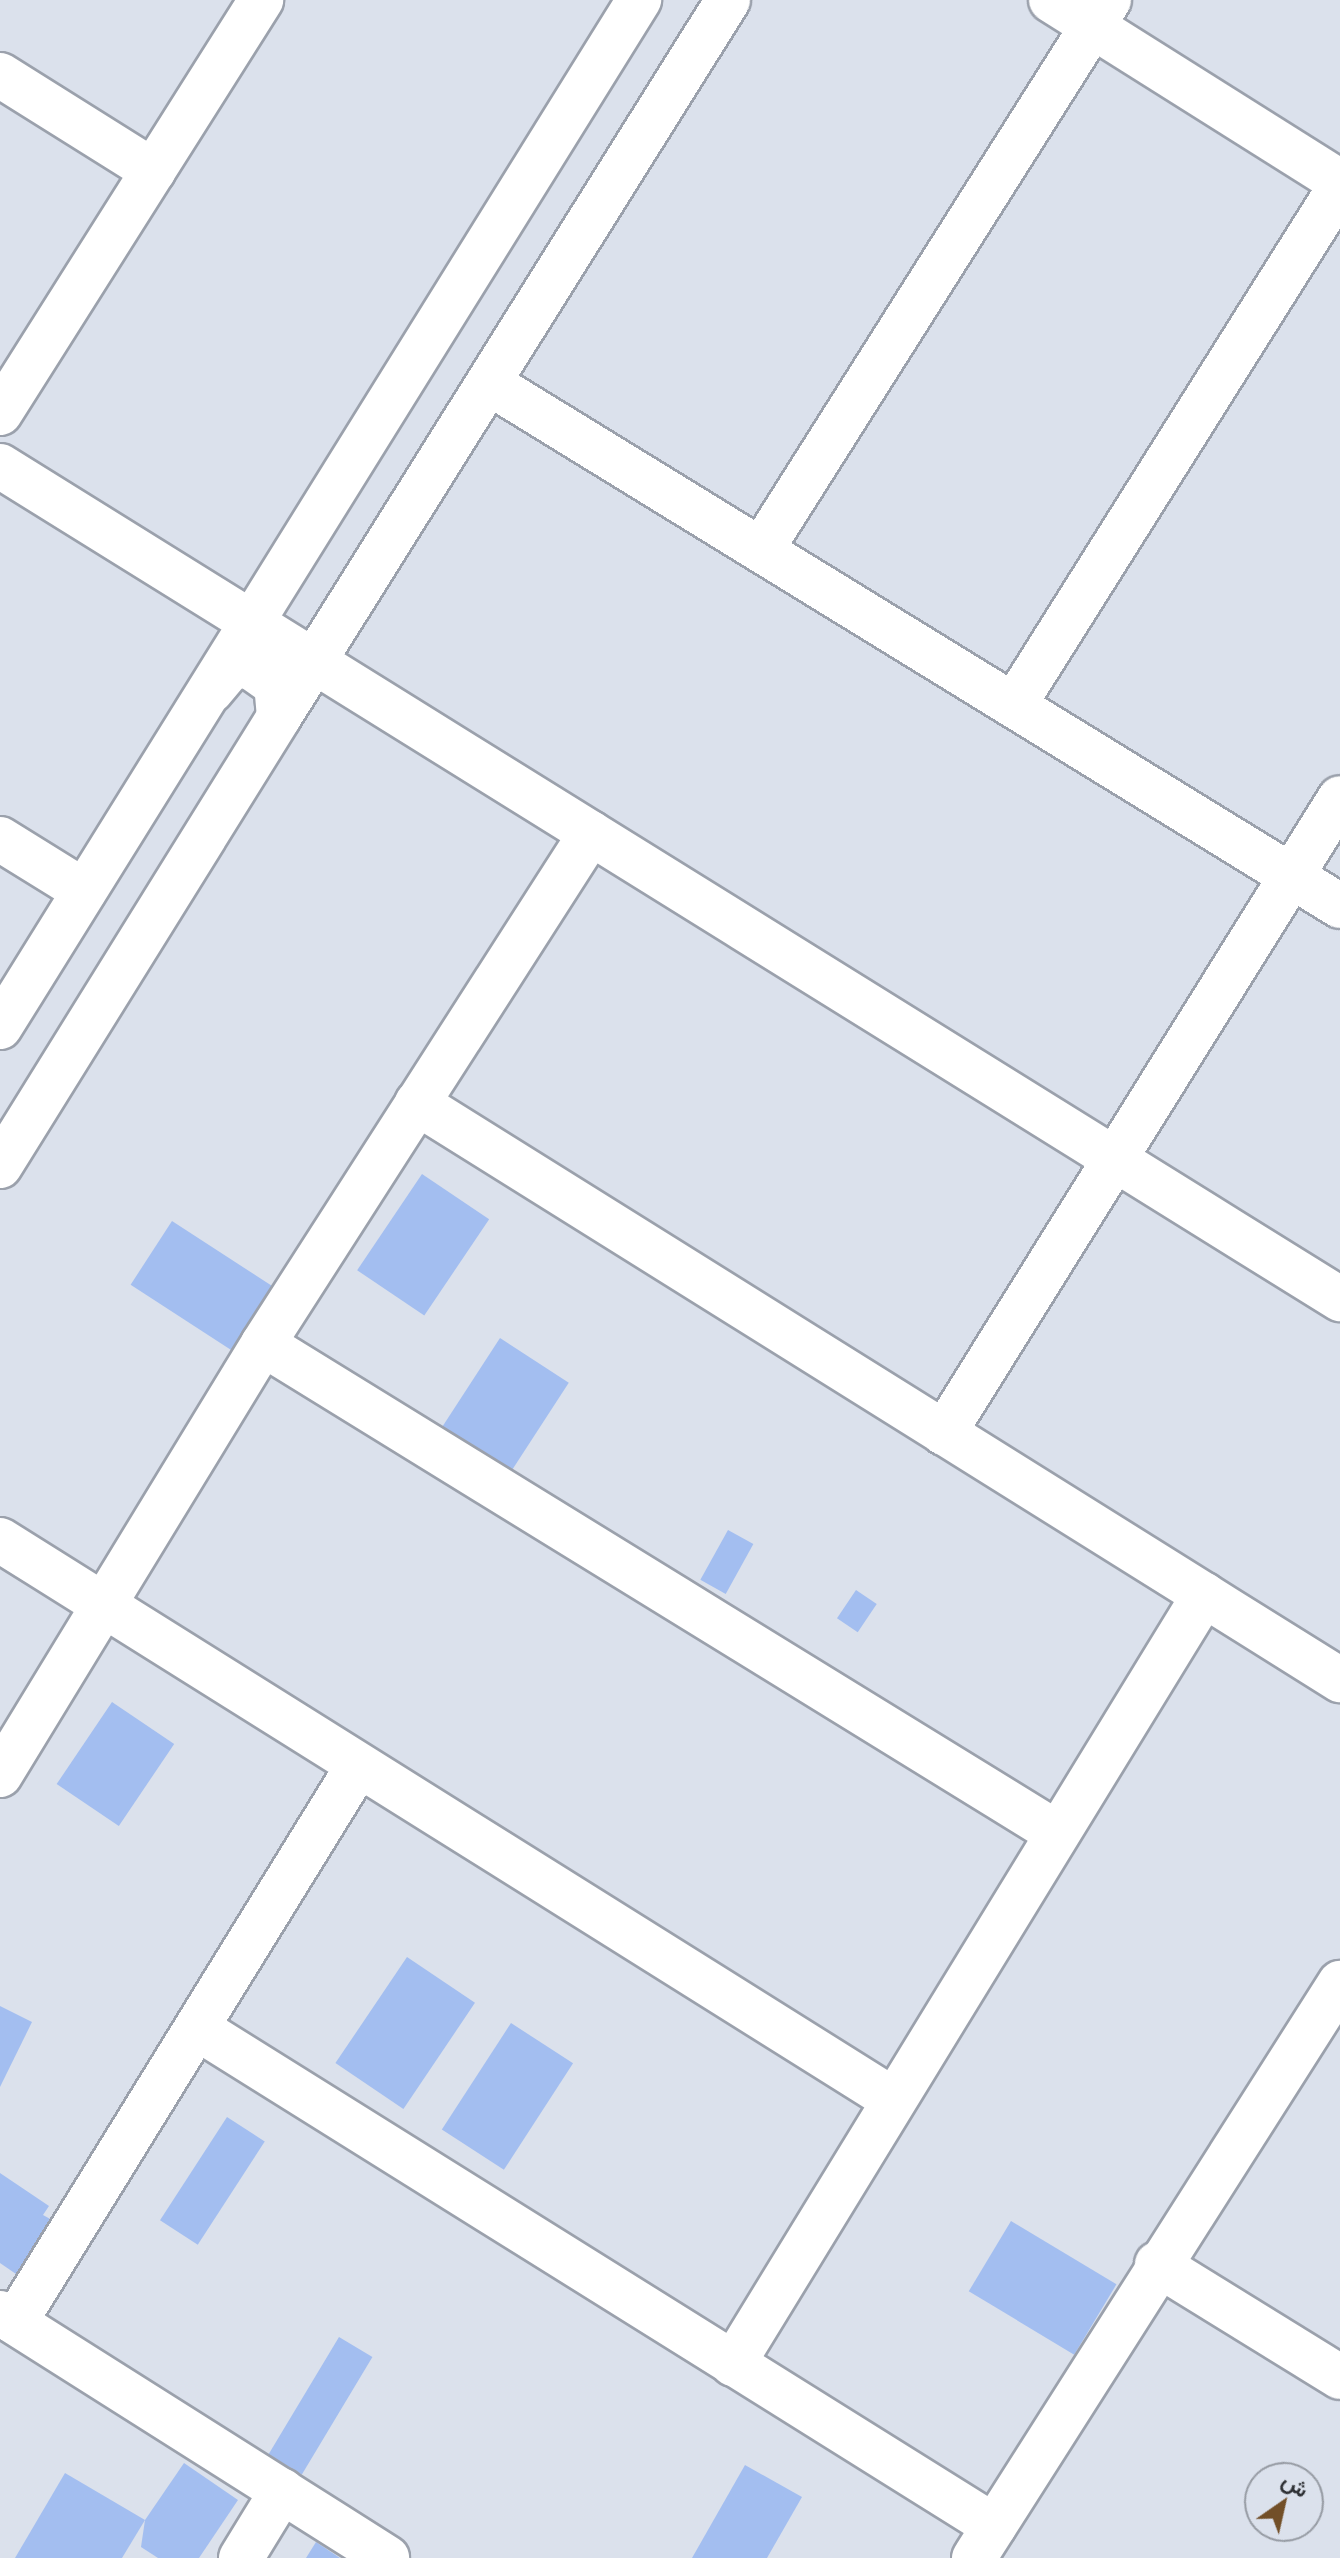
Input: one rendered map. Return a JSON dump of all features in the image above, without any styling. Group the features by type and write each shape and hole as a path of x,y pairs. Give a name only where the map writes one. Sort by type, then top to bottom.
{"street":[{"path":"0,413 261,0"},
{"path":"0,1027 210,692 265,645 639,0"},
{"path":"0,1166 728,0"},
{"path":"1014,705 1340,185 1101,13 1051,0"},
{"path":"761,550 1101,13"},
{"path":"0,75 153,171"},
{"path":"489,383 1340,906"},
{"path":"0,466 265,645 314,662 1340,1299"},
{"path":"265,645 276,685 279,717"},
{"path":"944,1433 1340,798"},
{"path":"0,1775 263,1344 591,833"},
{"path":"0,839 84,891"},
{"path":"417,1103 1340,1680"},
{"path":"263,1344 1057,1833"},
{"path":"0,1540 892,2099"},
{"path":"733,2364 892,2099 1204,1595"},
{"path":"358,1766 197,2028 7,2317 387,2558"},
{"path":"197,2028 733,2364 984,2542 1157,2264 1340,1983"},
{"path":"1157,2264 1340,2377"},
{"path":"241,2558 282,2491"}],"building":[{"path":"422,1174 489,1219 424,1315 357,1270"},
{"path":"172,1221 276,1289 235,1352 131,1285"},
{"path":"500,1338 569,1383 499,1490 430,1445"},
{"path":"728,1530 753,1544 726,1594 700,1580"},
{"path":"856,1590 877,1604 858,1632 837,1618"},
{"path":"112,1702 174,1744 119,1826 57,1784"},
{"path":"407,1957 475,2003 403,2109 335,2063"},
{"path":"0,2006 32,2022 0,2087"},
{"path":"511,2023 573,2063 504,2170 442,2130"},
{"path":"227,2117 265,2142 198,2245 160,2220"},
{"path":"0,2173 49,2206 43,2215 52,2220 16,2274 0,2263"},
{"path":"1011,2221 1116,2284 1074,2355 969,2291"},
{"path":"339,2337 372,2357 302,2475 268,2454"},
{"path":"184,2463 238,2500 199,2558 158,2558 141,2547 145,2520"},
{"path":"745,2465 802,2497 767,2558 692,2558"},
{"path":"65,2473 145,2520 122,2558 15,2558"},
{"path":"316,2542 340,2558 306,2558"}]}
